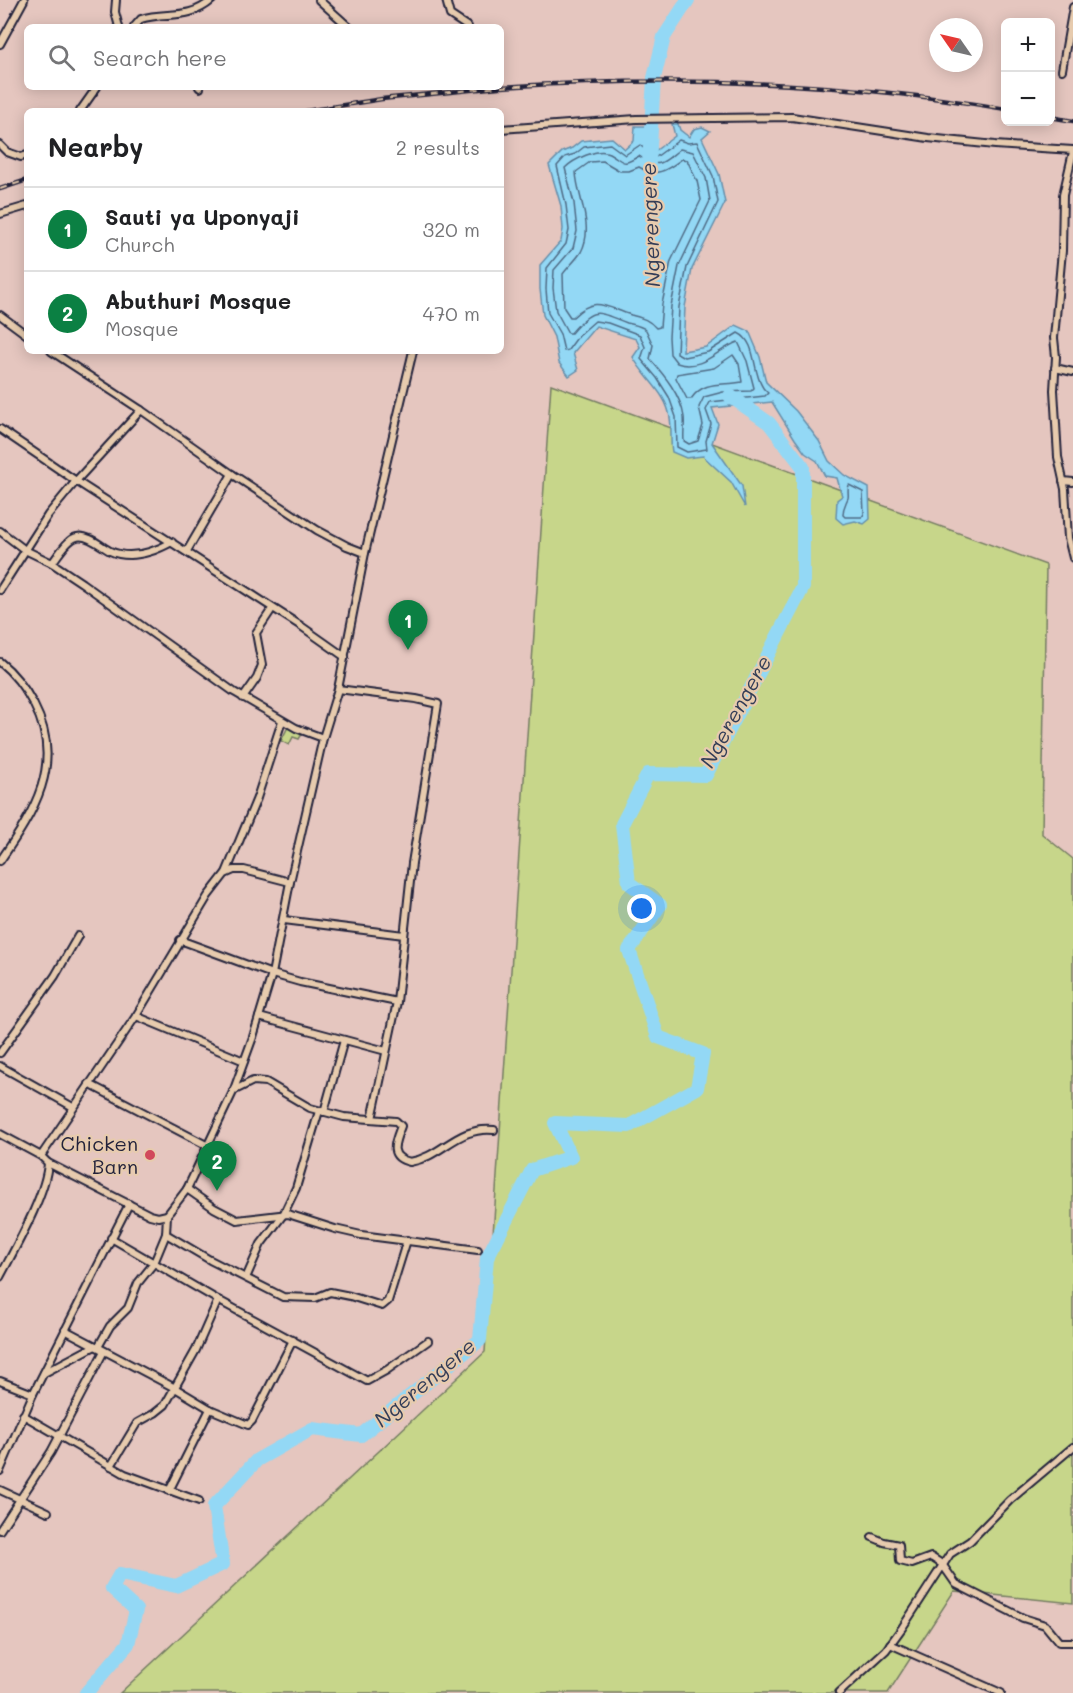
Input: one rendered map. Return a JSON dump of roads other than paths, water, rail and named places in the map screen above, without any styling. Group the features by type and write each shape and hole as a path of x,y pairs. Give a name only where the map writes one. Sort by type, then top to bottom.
{"street":[{"path":"0,44 24,0"},
{"path":"116,0 115,12 118,24"},
{"path":"137,24 141,19 188,12 212,0"},
{"path":"319,0 346,24"},
{"path":"446,0 450,15 464,24"},
{"path":"1062,70 1073,7"},
{"path":"82,108 96,90"},
{"path":"504,129 636,119 792,117 928,138 1073,151 1063,195 1062,251 1054,338 1054,421 1058,457 1065,489 1068,538 1073,558"},
{"path":"0,145 8,152 21,157 24,156"},
{"path":"0,214 24,207"},
{"path":"0,315 24,333"},
{"path":"56,354 330,538 365,553"},
{"path":"0,1530 60,1435 110,1326 128,1308 138,1283 154,1263 166,1234 166,1215 187,1190 233,1092 244,1061 272,974 290,882 323,738 338,688 365,553 412,354"},
{"path":"1055,368 1073,372"},
{"path":"0,590 48,515 141,410"},
{"path":"0,429 345,657"},
{"path":"187,551 232,474"},
{"path":"1063,482 1073,482"},
{"path":"0,531 25,550 52,563 243,698 282,721 323,738"},
{"path":"52,563 74,537 80,536 112,552 126,555 141,554 172,542"},
{"path":"243,698 262,665 256,633 273,609"},
{"path":"0,662 28,693 42,720 46,740 46,772 41,791 22,829 0,861"},
{"path":"338,688 438,704 412,863 397,1002 372,1119"},
{"path":"41,1156 136,1016 180,940 225,874 257,798 282,721"},
{"path":"225,874 234,870 244,870 290,882"},
{"path":"284,920 405,935"},
{"path":"0,1053 55,976 78,936"},
{"path":"180,940 300,982 397,1002"},
{"path":"136,1016 244,1061"},
{"path":"259,1017 386,1051"},
{"path":"246,1278 261,1244 283,1215 296,1188 344,1040"},
{"path":"0,1065 73,1107"},
{"path":"233,1092 253,1081 266,1082 310,1108 322,1112 344,1117 399,1123 401,1126 393,1143 400,1158 410,1162 430,1154 469,1131 495,1130"},
{"path":"89,1084 208,1146"},
{"path":"0,1134 41,1156 48,1163 129,1204 154,1216 166,1215"},
{"path":"0,1277 36,1203 48,1173 48,1163"},
{"path":"187,1190 237,1220 288,1214 361,1235 478,1250"},
{"path":"0,1471 33,1394 129,1204"},
{"path":"166,1234 210,1260 283,1296 315,1298 330,1292 382,1306 388,1300 407,1240"},
{"path":"111,1238 218,1300 367,1381 428,1341"},
{"path":"111,1467 137,1423 161,1409 175,1388 196,1350 218,1300"},
{"path":"65,1330 210,1409 245,1425 250,1424 293,1340"},
{"path":"44,1373 99,1348"},
{"path":"0,1381 33,1394"},
{"path":"169,1491 210,1409"},
{"path":"23,1415 111,1467 199,1501"},
{"path":"839,1693 872,1664 890,1644 942,1564 956,1548 970,1541 1010,1500 1073,1447"},
{"path":"0,1490 48,1512"},
{"path":"872,1536 898,1545 900,1561 912,1564 931,1557 942,1564 956,1584 1023,1618 1046,1625 1059,1642 1073,1642"},
{"path":"890,1644 1001,1693"},
{"path":"847,1685 851,1693"}],"water":[{"path":"672,124 678,124 680,130 689,137 694,129 702,127 710,131 702,138 719,174 725,203 692,269 685,307 683,351 706,347 736,325 749,331 760,357 766,382 796,411 819,441 829,461 844,475 869,488 870,519 864,524 855,521 843,524 836,518 837,500 842,496 837,478 825,476 817,461 805,453 772,402 712,408 718,424 712,443 742,486 745,507 731,482 703,456 686,458 672,452 668,409 660,393 633,357 640,347 636,339 596,326 573,353 578,370 569,376 559,363 554,337 543,315 540,289 540,265 561,241 563,229 561,206 549,165 562,152 581,141 612,138 625,149 634,141 635,126 650,126 648,145 655,151 675,136"}],"waterway":[{"name":"Ngerengere","path":"649,163 654,78 664,37 688,0"},
{"name":"Ngerengere","path":"86,1693 128,1644 136,1610 112,1588 120,1574 176,1586 223,1564 214,1506 257,1460 312,1429 361,1435 480,1340 487,1258 532,1170 571,1157 555,1123 629,1126 697,1088 703,1054 658,1037 629,950 660,905 629,883 622,824 648,774 706,775 803,587 803,467 769,423 730,396"}],"railway":[{"path":"504,87 691,81 754,83 880,92 1001,108"},
{"path":"325,108 382,99 470,90"},
{"path":"1055,118 1073,121"},
{"path":"0,189 24,181"}],"place":[{"name":"Sauti ya Uponyaji","path":"408,650"},
{"name":"Chicken Barn","path":"150,1155"},
{"name":"Abuthuri Mosque","path":"217,1191"}]}
